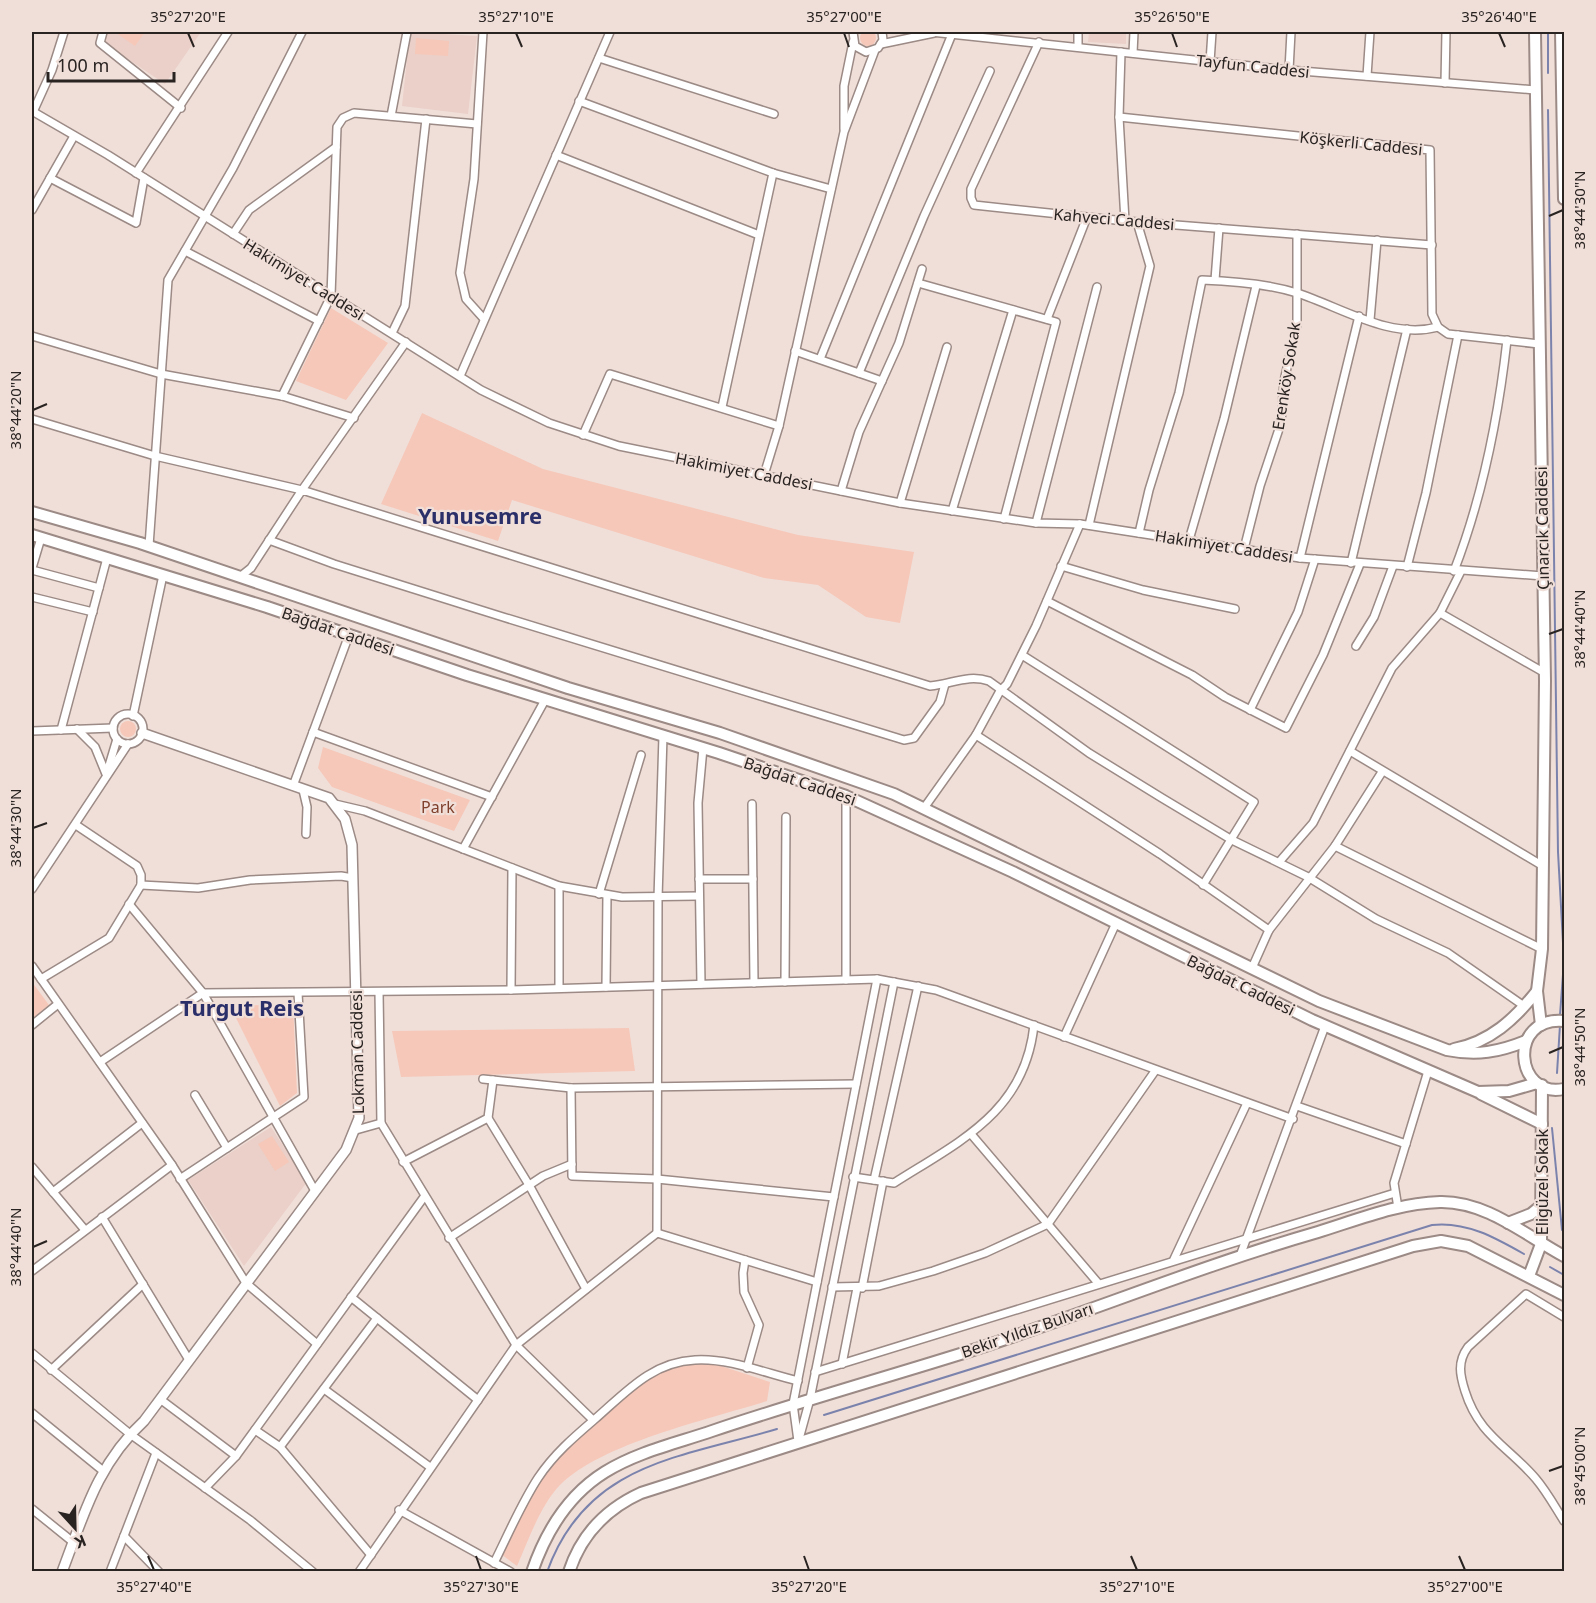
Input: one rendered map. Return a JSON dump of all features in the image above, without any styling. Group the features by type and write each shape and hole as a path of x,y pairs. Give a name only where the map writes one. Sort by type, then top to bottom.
{"main road":[{"name":"Çınarcık Caddesi","path":"1535,32 1545,673 1542,949 1537,991 1541,1025"},
{"path":"1561,32 1564,91 1564,199"},
{"name":"Bağdat Caddesi","path":"32,512 241,576 568,688 720,733 894,794 1319,1001 1447,1050 1469,1054 1490,1053 1527,1041"},
{"name":"Bağdat Caddesi","path":"36,537 163,575 846,796 1013,872 1325,1026 1478,1092 1509,1091 1540,1084"},
{"path":"1447,1050 1470,1046 1489,1036 1524,1006 1537,991"},
{"path":"1564,1021 1552,1021 1541,1025 1527,1041 1524,1063 1540,1084 1564,1089"},
{"name":"Eligüzel Sokak","path":"1529,1276 1541,1244 1540,1084"},
{"path":"1478,1092 1542,1124"},
{"name":"Bekir Yıldız Bulvarı","path":"532,1572 541,1548 564,1509 580,1490 606,1471 638,1457 793,1404 972,1350 1240,1256 1398,1208 1436,1202 1460,1202 1508,1223 1564,1256"},
{"path":"1508,1223 1531,1214 1542,1205"},
{"path":"569,1572 586,1537 599,1521 623,1502 650,1490 1422,1243 1441,1241 1468,1246 1564,1292"}],"street":[{"path":"32,112 52,70 64,32"},
{"path":"103,32 99,43 181,108"},
{"path":"136,173 181,108 228,32"},
{"path":"149,546 168,280 254,129 302,32"},
{"path":"391,116 407,32"},
{"path":"483,32 474,179 460,273 466,299 484,319"},
{"path":"460,376 610,32"},
{"path":"844,132 844,86 853,32"},
{"path":"881,45 882,32"},
{"path":"931,32 936,32"},
{"path":"765,475 779,426 844,132 875,51 881,45 936,32"},
{"name":"Tayfun Caddesi","path":"936,32 1004,35 1039,42 1289,70 1535,90"},
{"path":"1078,32 1078,46"},
{"path":"1133,53 1134,32"},
{"path":"1210,62 1212,32"},
{"path":"1289,70 1291,32"},
{"path":"1367,76 1370,32"},
{"path":"1445,83 1446,32"},
{"path":"820,360 952,34"},
{"path":"853,42 862,51 875,51"},
{"name":"Kahveci Caddesi","path":"1039,42 971,189 971,198 975,205 1125,221 1432,245"},
{"path":"1121,52 1119,117 1125,221"},
{"path":"599,58 774,114"},
{"path":"858,373 924,216 990,71"},
{"path":"579,101 773,173 831,189"},
{"name":"Hakimiyet Caddesi","path":"32,112 136,173 460,376 525,413 583,435 643,452 900,503 1004,519 1089,525 1300,558 1543,576"},
{"path":"282,396 331,296 338,124 346,115 354,113 477,124"},
{"name":"Köşkerli Caddesi","path":"1119,117 1430,150 1432,314 1438,327"},
{"path":"392,333 405,306 426,119"},
{"path":"32,210 74,136"},
{"path":"232,234 249,210 336,147"},
{"path":"556,155 759,235"},
{"path":"722,407 773,173"},
{"path":"50,178 136,223 144,178"},
{"path":"1047,319 1087,217"},
{"path":"1089,525 1150,266 1137,222"},
{"path":"1215,280 1219,228"},
{"name":"Erenköy Sokak","path":"1244,549 1260,486 1281,423 1284,381 1297,324 1295,292 1298,234"},
{"path":"1370,320 1377,240"},
{"path":"185,251 319,321"},
{"path":"840,491 859,432 899,343 922,269"},
{"path":"1139,533 1149,490 1179,393 1202,280 1295,292 1370,320 1407,329 1438,327 1448,334 1539,344"},
{"path":"918,283 1056,322 1004,519"},
{"path":"1189,540 1224,419 1256,286"},
{"path":"1036,523 1097,287"},
{"path":"952,511 1013,310"},
{"path":"1300,558 1359,316"},
{"path":"1351,563 1407,329"},
{"path":"1407,567 1426,493 1458,335"},
{"path":"32,336 161,374 282,396 354,418"},
{"path":"1280,861 1313,823 1392,668 1440,613 1457,571 1486,473 1499,407 1507,340"},
{"path":"241,576 251,568 302,490 406,342"},
{"path":"900,503 947,346"},
{"path":"795,351 882,381"},
{"path":"583,435 610,374 779,426"},
{"path":"32,419 155,456 302,490 930,686 976,677 989,681 1089,753 1232,840 1280,861 1376,919 1448,953 1524,1006"},
{"path":"924,808 976,735 1022,655 1080,524"},
{"path":"36,537 32,569 99,588"},
{"path":"269,540 334,564 480,610 904,740 914,738 932,715 945,684"},
{"path":"61,730 107,558"},
{"path":"1250,710 1298,612 1316,559"},
{"path":"1047,601 1192,675 1250,710 1286,728 1323,655 1360,564"},
{"path":"1061,566 1143,590 1235,609"},
{"path":"1356,646 1374,617 1393,566"},
{"path":"133,716 163,575"},
{"path":"32,597 93,612"},
{"path":"1440,613 1545,673"},
{"path":"293,786 349,635"},
{"path":"1022,655 1254,802 1203,885"},
{"path":"463,849 545,700"},
{"path":"106,774 117,740 113,728 119,717 133,716 141,723 142,733 136,742 128,744 117,740"},
{"path":"32,731 113,728"},
{"path":"77,729 95,747 106,774"},
{"path":"313,732 492,797"},
{"path":"142,733 329,798 335,804 365,811 559,886 603,894 658,898 699,896"},
{"path":"976,735 1269,930"},
{"path":"657,1233 658,898 663,736"},
{"path":"32,889 128,744"},
{"path":"701,984 698,803 703,748"},
{"path":"1350,751 1543,866"},
{"path":"606,987 603,894 641,755"},
{"path":"1252,968 1269,930 1308,877 1335,846 1382,772"},
{"path":"303,790 307,807 306,834"},
{"path":"846,796 846,980"},
{"name":"Lokman Caddesi","path":"62,1572 102,1470 130,1434 144,1421 346,1150 356,1130 359,1118 357,992 351,836 345,819 335,804"},
{"path":"752,804 754,982"},
{"path":"785,982 786,817"},
{"path":"41,979 110,938 141,885 141,874 137,866 76,825"},
{"path":"1335,846 1542,949"},
{"path":"511,990 512,868"},
{"path":"141,885 198,888 250,880 341,876 353,878"},
{"path":"699,879 753,879"},
{"path":"559,886 559,988"},
{"path":"129,904 203,993 315,1191"},
{"path":"1064,1037 1116,923"},
{"path":"32,966 172,1165 246,1283 317,1344"},
{"path":"798,1441 793,1404 877,980"},
{"path":"100,1062 203,993 511,990 877,980 936,990 1293,1119"},
{"path":"798,1441 810,1399 894,982"},
{"path":"874,1180 918,986"},
{"path":"380,992 381,1123 516,1345 594,1420"},
{"path":"180,1179 304,1097 298,993"},
{"path":"32,1024 58,1004"},
{"path":"854,1177 894,1183 971,1134 998,1110 1018,1081 1030,1048 1034,1025"},
{"path":"1240,1256 1293,1119 1325,1026"},
{"path":"832,1287 860,1288 893,1283 950,1266 1048,1224 1155,1071"},
{"path":"1398,1208 1394,1183 1428,1071"},
{"path":"483,1079 571,1088 856,1084"},
{"path":"493,1080 488,1118 530,1185 586,1289"},
{"path":"571,1088 572,1176 657,1179 834,1197"},
{"path":"195,1095 227,1148"},
{"path":"1174,1259 1247,1103"},
{"path":"1297,1106 1406,1144"},
{"path":"403,1162 488,1118"},
{"path":"52,1192 142,1123"},
{"path":"356,1130 381,1123"},
{"path":"971,1134 1098,1283"},
{"path":"449,1238 530,1185 572,1164"},
{"path":"32,1271 172,1165"},
{"path":"32,1167 85,1230"},
{"path":"842,1364 884,1182"},
{"path":"815,1372 1174,1259 1395,1193"},
{"path":"205,1488 236,1456 424,1197"},
{"path":"102,1218 189,1360"},
{"path":"657,1233 817,1282"},
{"path":"359,1572 399,1510 516,1345 657,1233"},
{"path":"745,1260 742,1273 744,1292 759,1322 747,1368"},
{"path":"1529,1276 1526,1294 1468,1347 1461,1362 1461,1377 1468,1402 1478,1423 1493,1441 1535,1478 1564,1521"},
{"path":"51,1370 143,1284"},
{"path":"1526,1294 1564,1317"},
{"path":"351,1297 478,1400"},
{"path":"280,1447 378,1318"},
{"path":"32,1353 130,1434 205,1488 313,1572"},
{"path":"494,1563 546,1467 565,1444 637,1381 663,1366 702,1359 798,1382"},
{"path":"324,1389 430,1467"},
{"path":"160,1399 236,1456"},
{"path":"32,1413 102,1470"},
{"path":"255,1430 280,1447 371,1556"},
{"path":"110,1572 156,1453"},
{"path":"32,1509 73,1542"},
{"path":"399,1510 511,1572"},
{"path":"124,1536 159,1572"}],"shaded area":[{"path":"108,32 201,32 165,84 104,43"},
{"path":"410,32 477,36 468,114 402,106"},
{"path":"1089,32 1126,32 1126,44 1088,42"},
{"path":"271,1127 307,1182 244,1266 188,1180"}],"green space":[{"path":"868,30 874,32 876,38 874,44 868,46 862,44 860,38 862,32"},
{"path":"115,32 145,32 135,46"},
{"path":"416,38 449,41 448,56 415,54"},
{"path":"331,308 388,343 346,400 296,381"},
{"path":"422,413 543,469 798,535 914,552 900,623 866,617 818,585 764,578 512,500 498,541 381,504"},
{"path":"128,721 134,723 136,729 134,735 128,737 122,735 120,729 122,723"},
{"name":"Park","path":"323,747 470,800 454,831 332,787 318,768"},
{"path":"32,982 49,1005 32,1019"},
{"path":"293,1004 297,1093 280,1106 230,1006"},
{"path":"629,1028 635,1071 401,1077 392,1031"},
{"path":"272,1136 289,1162 275,1171 258,1144"},
{"path":"712,1363 770,1382 767,1401 658,1434 602,1457 579,1470 553,1493 535,1523 517,1566 502,1555 505,1536 546,1465 629,1383 675,1365"}],"waterway":[{"path":"1548,32 1548,73"},
{"path":"1548,110 1558,852 1564,961 1560,1015"},
{"path":"1557,1073 1560,1025"},
{"path":"1552,1128 1562,1230"},
{"path":"824,1415 1432,1225 1445,1224 1469,1228 1524,1254"},
{"path":"1550,1267 1564,1275"},
{"path":"547,1572 564,1536 586,1508 611,1486 640,1470 671,1458 777,1429"}],"district":[{"name":"Yunusemre","path":"480,516"},
{"name":"Turgut Reis","path":"242,1008"}]}
